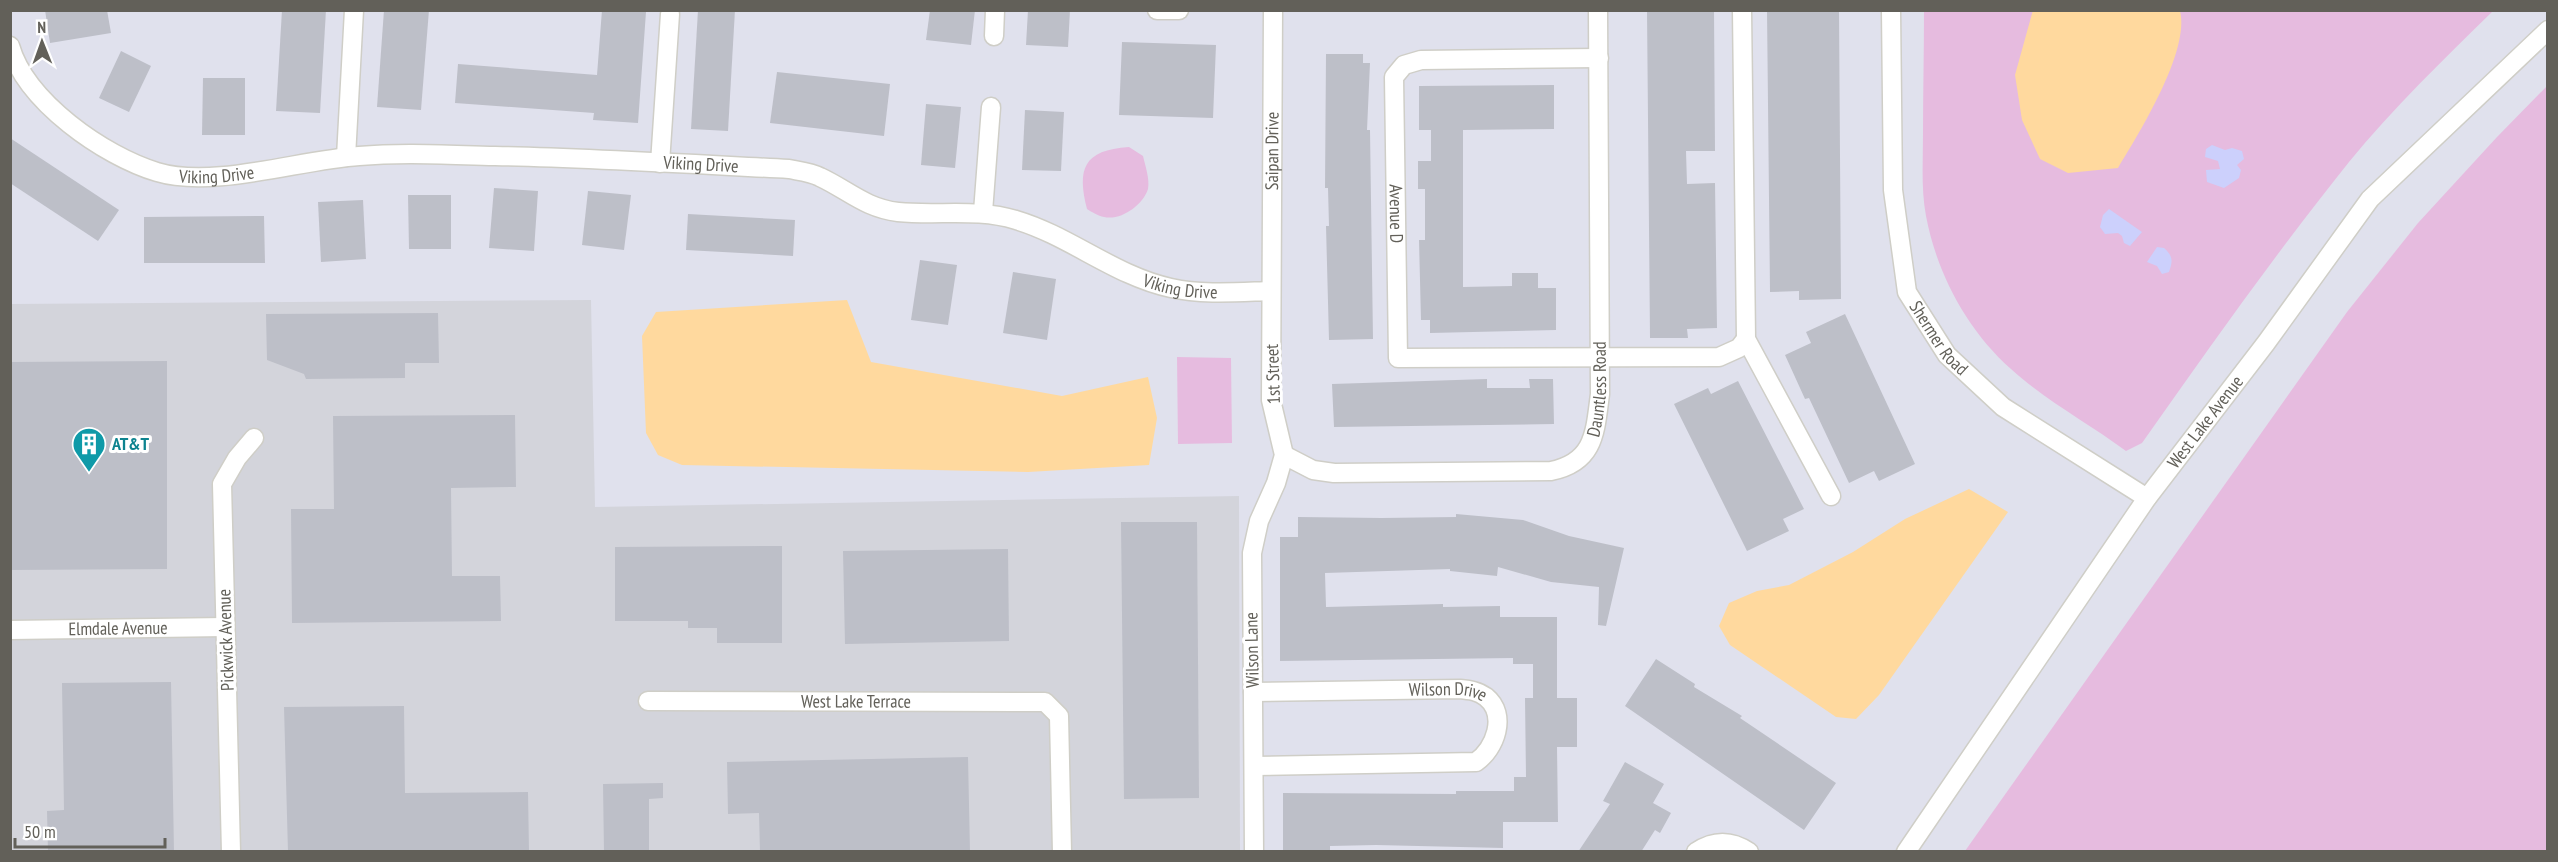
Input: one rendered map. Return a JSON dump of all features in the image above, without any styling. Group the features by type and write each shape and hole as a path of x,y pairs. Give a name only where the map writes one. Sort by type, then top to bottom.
{"street":[{"path":"346,158 354,10"},
{"path":"994,36 995,10"},
{"path":"1157,10 1179,10"},
{"name":"Saipan Drive","path":"1271,291 1272,10"},
{"name":"Dauntless Road","path":"1284,455 1296,464 1313,470 1334,473 1385,474 1560,469 1580,458 1590,447 1595,436 1600,394 1598,10"},
{"path":"1742,10 1746,339 1831,496"},
{"name":"Shermer Road","path":"1891,10 1893,190 1908,292 1947,355 2003,407 2147,498"},
{"path":"660,163 669,14"},
{"name":"West Lake Avenue","path":"1906,852 2147,498 2266,343 2370,199 2547,30"},
{"name":"Viking Drive","path":"10,46 25,76 38,93 73,128 110,153 158,172 207,176 346,158 437,154 789,169 819,176 864,204 898,212 984,212 1017,220 1049,232 1115,267 1170,288 1225,293 1271,291"},
{"name":"Avenue D","path":"1599,58 1421,60 1404,65 1394,77 1398,358 1600,357"},
{"path":"984,212 991,106"},
{"name":"1st Street","path":"1271,291 1271,400 1284,455"},
{"path":"1600,357 1719,357 1739,348 1746,339"},
{"name":"Pickwick Avenue","path":"231,852 222,484 237,458 254,438"},
{"name":"Wilson Lane","path":"1254,852 1252,553 1259,521 1276,483 1284,455"},
{"name":"Elmdale Avenue","path":"10,630 225,627"},
{"name":"Wilson Drive","path":"1253,693 1460,688 1476,691 1488,699 1497,719 1493,743 1476,762 1254,766"},
{"name":"West Lake Terrace","path":"648,701 1045,702 1059,716 1062,852"},
{"path":"1696,852 1707,844 1719,842 1739,845 1749,852"}],"shaded area":[{"path":"2033,10 2180,11 2181,28 2171,69 2150,113 2118,168 2068,173 2040,159 2022,120 2015,75"},
{"path":"1924,11 2493,11 2401,103 2349,162 2269,266 2142,443 2126,451 2024,381 1995,354 1968,319 1946,280 1931,238 1923,196"},
{"path":"2547,86 2547,851 1965,851 2347,312 2418,223"},
{"path":"1129,147 1143,156 1148,181 1145,195 1136,206 1117,217 1111,218 1095,214 1087,209 1084,195 1083,183 1087,164 1102,152"},
{"path":"591,300 595,507 1239,496 1240,851 11,851 10,304"},
{"path":"847,300 871,362 1062,396 1148,377 1157,418 1149,465 1028,472 682,465 658,455 646,433 642,336 656,312"},
{"path":"1177,357 1231,358 1232,443 1178,444"},
{"path":"1969,489 2008,512 1879,695 1856,719 1836,717 1730,645 1719,626 1729,603 1757,591 1789,585 1853,552 1905,519"}],"sand":[{"path":"2212,145 2225,150 2232,148 2242,151 2244,159 2237,165 2241,170 2239,178 2224,188 2207,182 2206,170 2220,169 2218,161 2205,157 2206,149"},
{"path":"2109,209 2142,232 2130,246 2124,243 2122,236 2118,233 2105,234 2100,227 2103,215"},
{"path":"2157,247 2164,248 2171,256 2169,272 2162,274 2157,266 2147,262"}],"building":[{"path":"45,10 107,10 111,33 50,43"},
{"path":"282,10 326,10 320,113 276,111"},
{"path":"384,10 429,10 421,110 377,107"},
{"path":"602,10 646,12 638,123 593,120 594,113 455,103 458,64 597,75"},
{"path":"698,10 735,10 728,131 691,129"},
{"path":"930,10 975,10 971,45 926,40"},
{"path":"1028,10 1070,10 1068,47 1026,45"},
{"path":"1647,10 1714,10 1715,151 1686,151 1687,184 1715,183 1717,328 1687,329 1688,338 1650,338"},
{"path":"1767,10 1839,10 1841,299 1799,300 1799,291 1770,292"},
{"path":"1122,42 1216,45 1213,118 1119,115"},
{"path":"121,51 151,66 129,112 99,98"},
{"path":"1326,54 1363,54 1363,63 1370,63 1367,130 1370,130 1373,339 1329,340 1326,226 1329,226 1328,188 1325,188"},
{"path":"777,72 890,84 884,136 770,123"},
{"path":"203,78 245,78 245,135 202,135"},
{"path":"1554,85 1554,129 1463,130 1463,287 1512,286 1512,273 1538,273 1538,288 1556,288 1556,330 1430,333 1430,320 1421,320 1419,240 1425,240 1425,189 1418,189 1418,161 1431,161 1431,130 1419,130 1419,86"},
{"path":"926,104 961,107 955,168 921,165"},
{"path":"1025,110 1064,112 1061,171 1022,170"},
{"path":"10,138 119,210 98,241 10,183"},
{"path":"494,188 538,191 534,251 489,248"},
{"path":"588,191 631,195 624,250 582,245"},
{"path":"408,195 451,195 451,249 409,249"},
{"path":"363,200 366,259 321,262 318,202"},
{"path":"688,214 795,220 793,256 686,250"},
{"path":"264,216 265,263 144,263 144,217"},
{"path":"920,260 957,265 948,325 911,320"},
{"path":"1013,272 1056,279 1047,340 1003,333"},
{"path":"438,313 439,363 405,363 405,378 306,379 304,374 267,360 266,314"},
{"path":"1845,314 1915,464 1879,481 1874,471 1849,483 1809,398 1805,399 1785,355 1811,343 1806,332"},
{"name":"AT&T","path":"167,361 167,569 10,570 10,362"},
{"path":"1487,379 1487,388 1530,388 1529,379 1553,379 1554,424 1334,427 1332,384"},
{"path":"1738,381 1804,509 1783,519 1789,531 1747,551 1674,404 1708,388 1711,394"},
{"path":"515,415 516,487 451,488 452,576 500,576 501,621 292,623 291,509 334,509 333,416"},
{"path":"1456,514 1523,520 1569,536 1624,548 1606,626 1598,625 1599,587 1551,582 1498,567 1497,576 1450,571 1450,569 1325,573 1326,607 1443,604 1443,607 1500,606 1500,617 1557,617 1557,698 1577,698 1577,747 1557,747 1558,822 1503,822 1503,848 1376,845 1330,846 1330,850 1283,850 1283,793 1456,794 1456,791 1514,791 1514,777 1526,777 1525,698 1533,698 1533,664 1513,664 1513,658 1280,661 1280,537 1298,537 1298,517 1456,517"},
{"path":"1121,522 1197,522 1199,798 1124,799"},
{"path":"782,546 782,643 717,643 717,628 688,628 688,621 615,621 615,547"},
{"path":"1008,549 1009,641 845,644 843,551"},
{"path":"1656,659 1695,684 1694,687 1742,716 1740,718 1836,783 1804,830 1625,706"},
{"path":"171,682 174,852 48,852 47,811 64,810 62,683"},
{"path":"404,706 405,793 528,792 529,852 288,852 284,707"},
{"path":"968,757 970,852 760,852 759,813 728,814 727,762"},
{"path":"1625,762 1664,784 1653,803 1671,813 1660,833 1655,830 1641,852 1578,852 1610,804 1603,801"},
{"path":"663,783 663,798 649,799 649,852 604,852 603,784"}],"place":[{"name":"AT&T","path":"89,473"}]}
